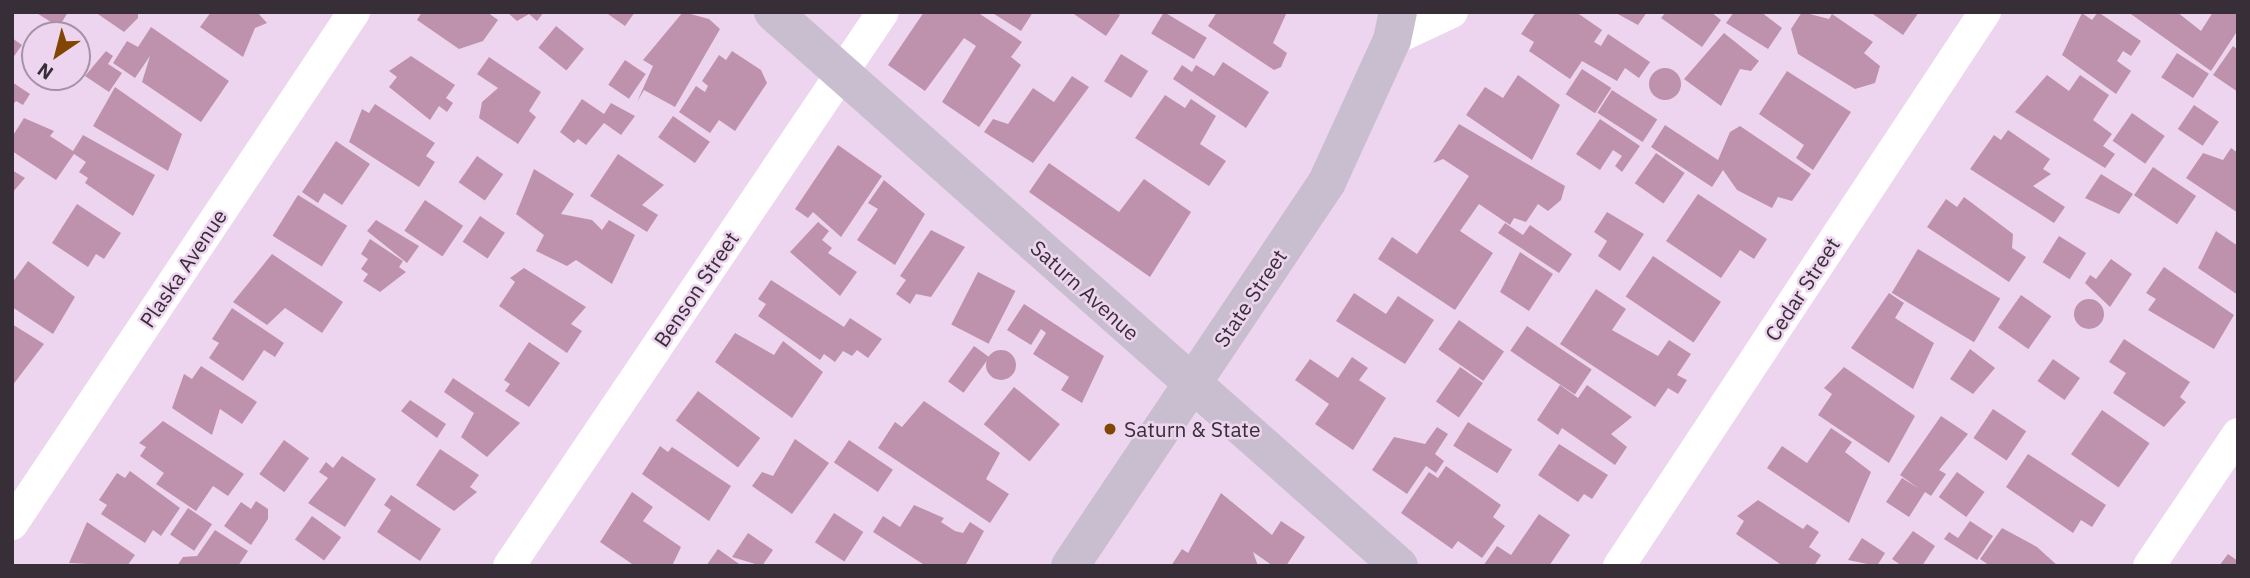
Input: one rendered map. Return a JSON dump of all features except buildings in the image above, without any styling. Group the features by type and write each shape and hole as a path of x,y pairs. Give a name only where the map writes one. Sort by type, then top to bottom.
{"street":[{"name":"Plaska Avenue","path":"12,524 354,12"},
{"name":"Saturn Avenue","path":"773,12 1399,566"},
{"name":"Benson Street","path":"509,566 883,12"},
{"path":"1395,26 1452,12"},
{"name":"Cedar Street","path":"1619,566 1985,12"},
{"name":"State Street","path":"1070,566 1327,182 1395,26"},
{"path":"2149,566 2238,434"}],"place":[{"name":"Saturn & State","path":"1110,429"}]}
